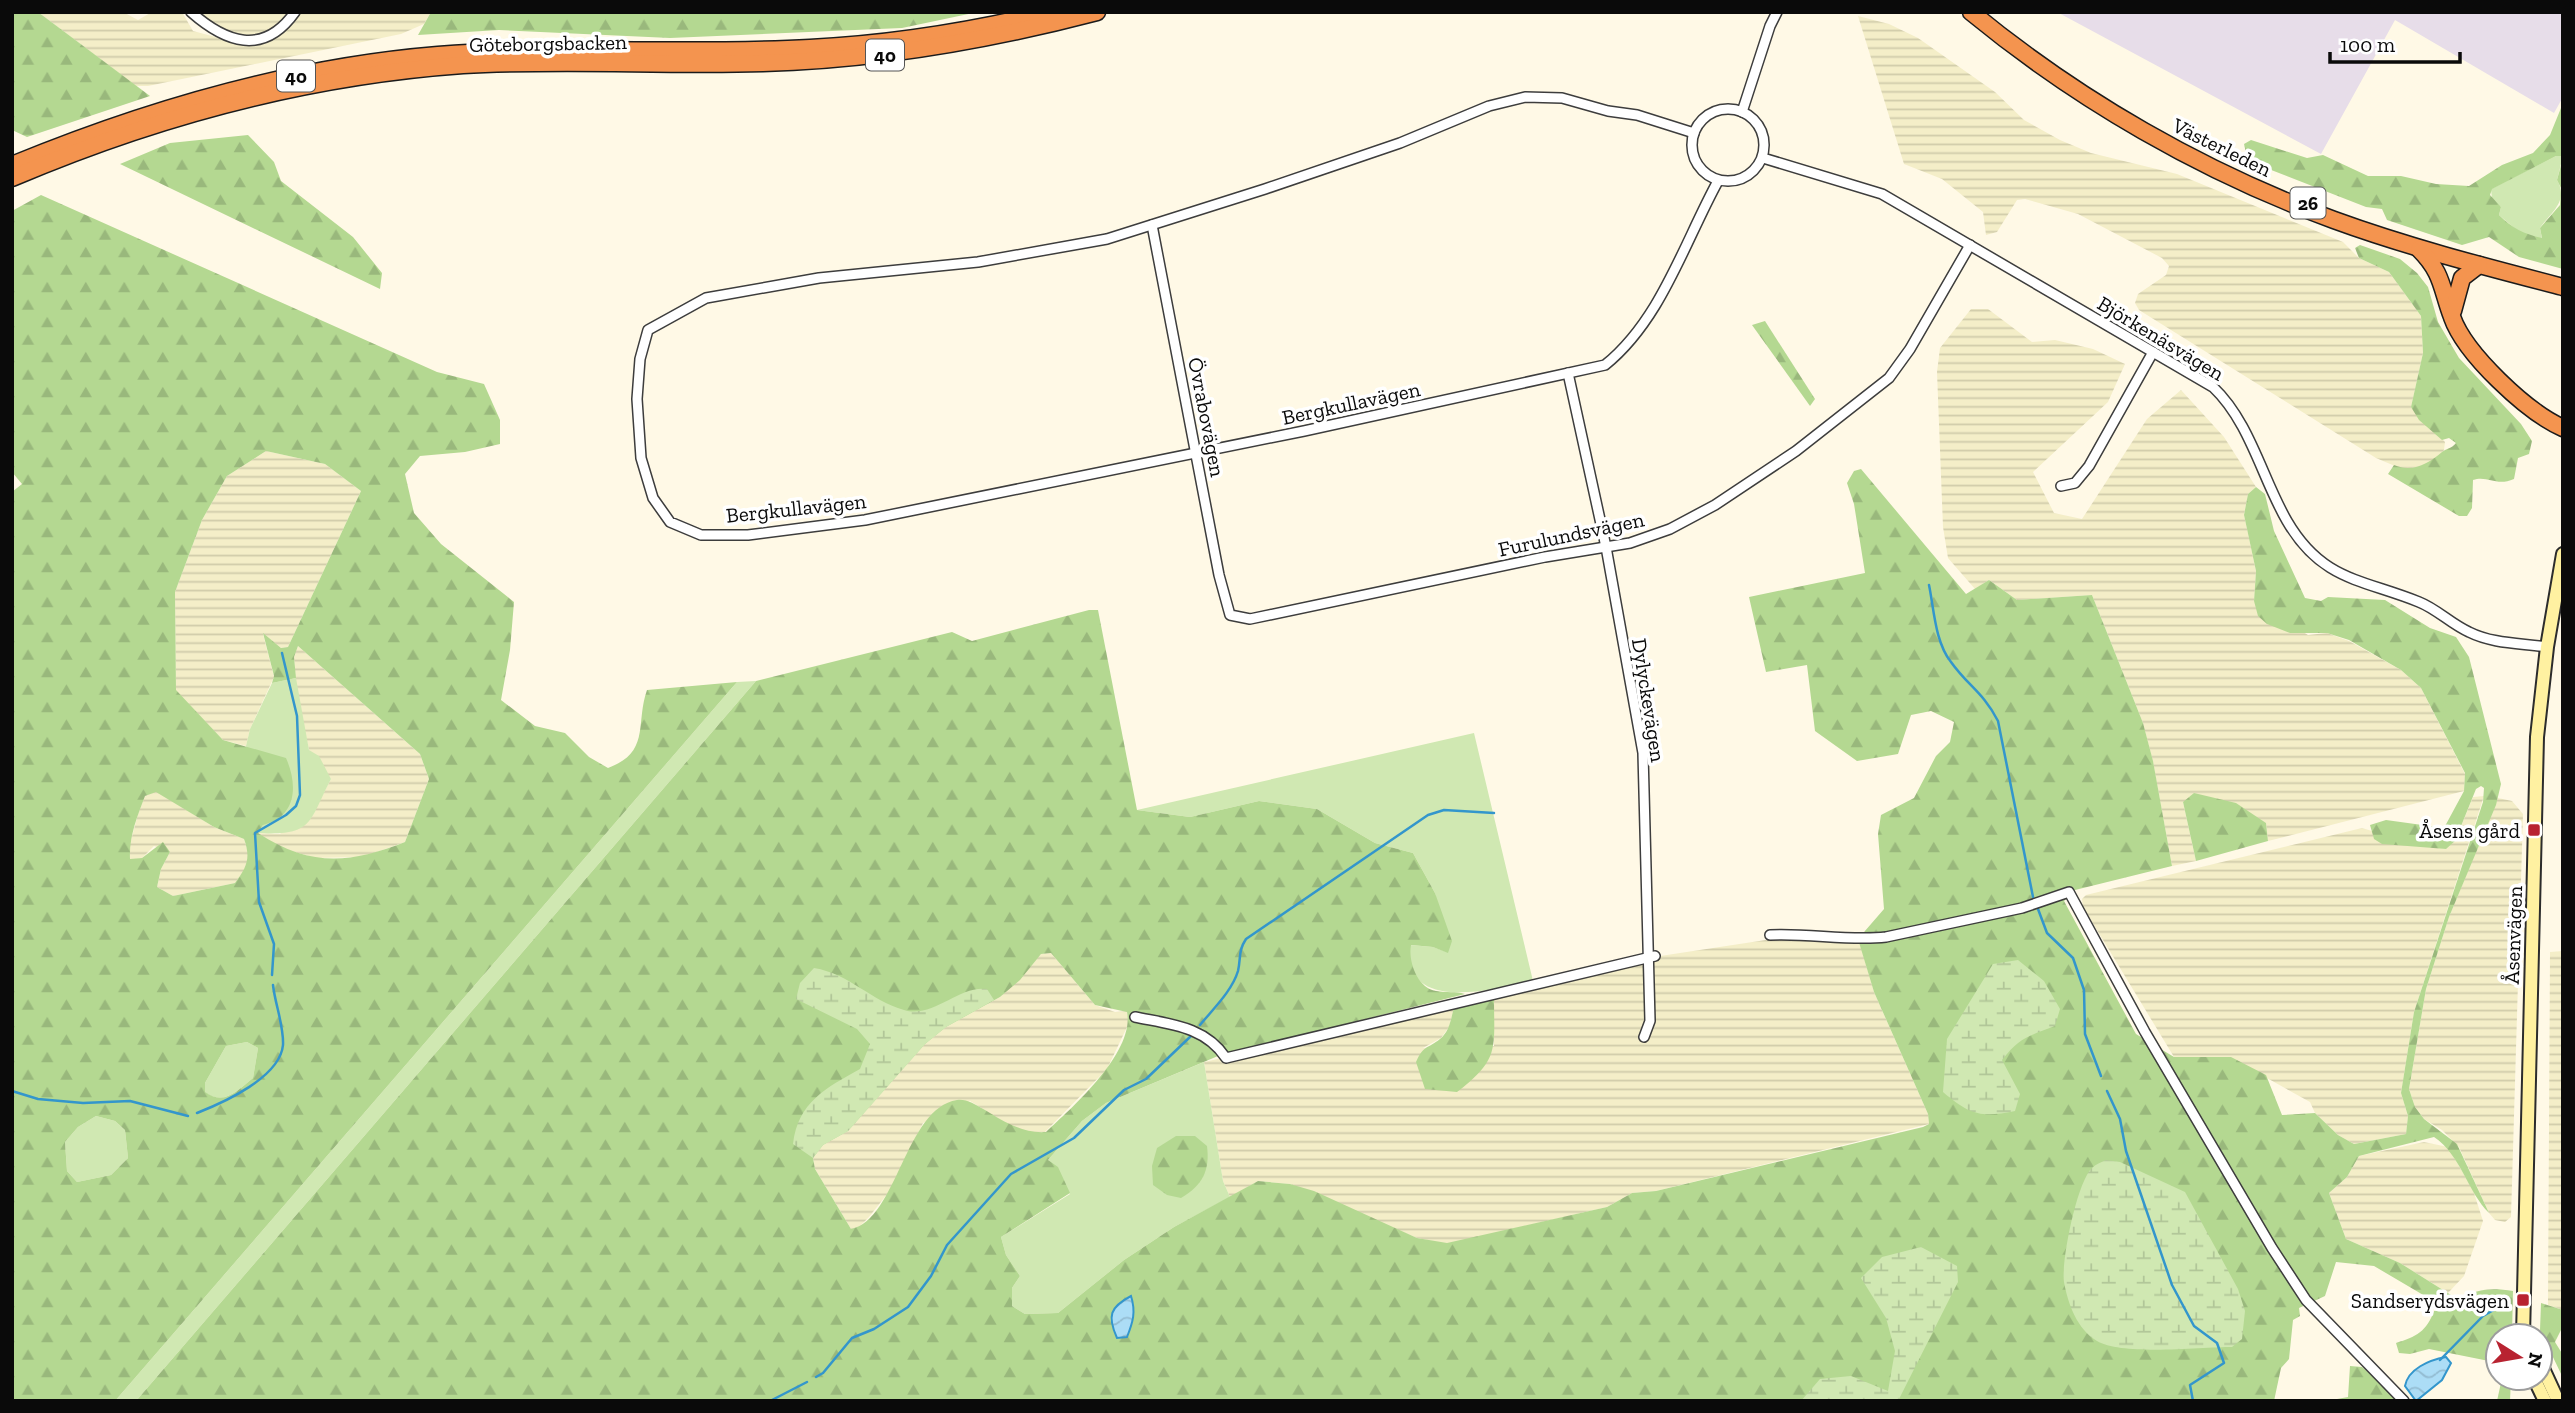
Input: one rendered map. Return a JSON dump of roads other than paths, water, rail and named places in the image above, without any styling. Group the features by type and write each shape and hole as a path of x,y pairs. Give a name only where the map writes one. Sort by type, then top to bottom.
{"highway":[{"name":"Göteborgsbacken","path":"12,165 88,135 175,106 276,80 381,62 488,52 811,48 953,32 1051,12"},
{"name":"Göteborgsbacken","path":"12,178 100,143 173,119 278,92 379,74 501,63 760,63 866,57 974,41 1097,12"},
{"name":"Västerleden","path":"1971,12 2069,83 2176,149 2309,210 2479,265 2563,284"},
{"name":"Västerleden","path":"1981,12 2061,71 2128,114 2235,171 2370,226 2563,284"},
{"path":"2418,247 2438,270 2452,317 2468,343 2505,386 2563,428"},
{"path":"2452,317 2458,286 2466,273 2479,265"},
{"path":"2546,416 2563,418"}],"street":[{"path":"191,12 216,33 244,41 269,35 295,12"},
{"path":"1742,112 1777,12"},
{"name":"Bergkullavägen","path":"1694,133 1637,115 1608,111 1562,98 1525,97 1489,106 1400,143 1107,239 978,262 819,278 706,298 648,330 640,359 637,399 641,458 653,498 670,522 701,535 748,535 866,520 1605,365 1623,350 1652,311 1718,181"},
{"path":"1728,109 1742,112 1754,119 1762,131 1763,158 1753,173 1736,181 1718,181 1707,176 1693,156 1694,133 1702,120 1714,112 1728,109"},
{"name":"Björkenäsvägen","path":"1763,158 1882,194 2213,387 2225,398 2288,523 2323,565 2341,576 2421,603 2468,632 2490,640 2547,647"},
{"name":"Övrabovägen","path":"1152,225 1219,575 1230,615"},
{"name":"Furulundsvägen","path":"1230,615 1250,619 1545,556 1630,543 1670,529 1715,505 1822,432 1889,378 1905,356 1970,245"},
{"path":"2061,486 2075,483 2089,466 2152,352"},
{"name":"Dylyckevägen","path":"1568,373 1606,547 1643,753 1651,957 1650,1021 1644,1037"},
{"name":"Åsenvägen","path":"2524,1322 2536,766 2547,647 2563,554"},
{"path":"1770,935 1809,933 1867,939 1886,937 2022,908 2069,892 2145,1032 2292,1279 2306,1300 2404,1401"},
{"path":"1135,1017 1191,1028 1214,1044 1226,1058 1651,957"}],"water":[{"path":"1131,1296 1134,1312 1131,1327 1127,1337 1117,1338 1112,1324 1112,1313"},
{"path":"2446,1357 2451,1363 2442,1380 2416,1401 2405,1386 2410,1375 2426,1363"}],"waterway":[{"path":"1929,585 1938,635 1946,654 1987,703 1998,721 2033,897"},
{"path":"272,975 274,944 259,902 255,833 286,815 296,806 300,795 297,716 282,653"},
{"path":"1200,1025 1231,986 1238,971 1246,939 1428,815 1444,810 1494,813"},
{"path":"2038,909 2047,933 2073,958 2084,990 2085,1034 2101,1076"},
{"path":"197,1113 249,1087 262,1078 280,1057 283,1038 273,985"},
{"path":"816,1377 823,1373 852,1338 874,1329 908,1307 931,1276 947,1245 1011,1174 1074,1138 1124,1090 1146,1079 1191,1036"},
{"path":"12,1091 38,1099 83,1103 130,1101 188,1116"},
{"path":"2107,1091 2120,1119 2126,1151 2172,1285 2194,1326 2217,1343 2224,1363 2190,1385 2193,1401"},
{"path":"2440,1360 2483,1316 2506,1303"},
{"path":"770,1401 807,1382"}],"place":[{"name":"Åsens gård","path":"2534,830"},
{"name":"Sandserydsvägen","path":"2523,1300"}]}
